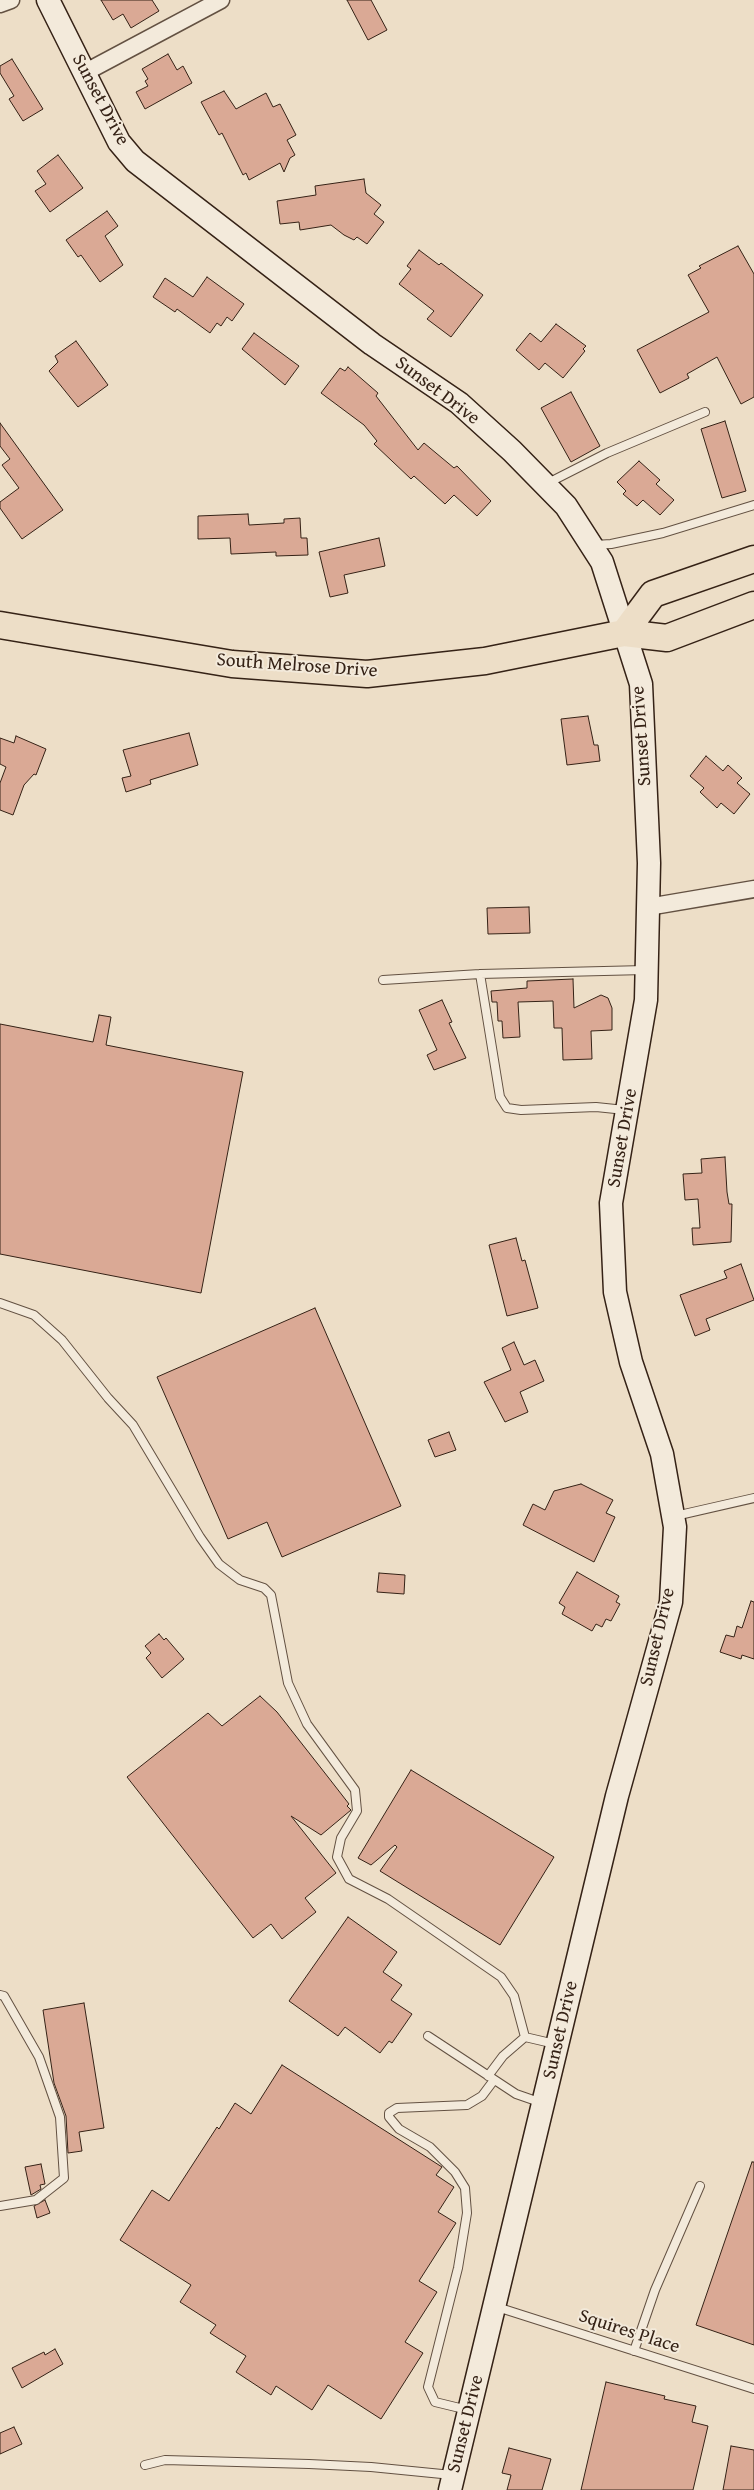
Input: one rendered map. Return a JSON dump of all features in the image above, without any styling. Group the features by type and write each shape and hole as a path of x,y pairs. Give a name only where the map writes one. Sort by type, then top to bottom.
{"main road":[{"name":"Sunset Drive","path":"48,0 119,142 136,161 372,344 459,403 566,506 602,562 641,684 649,863 646,1000 611,1203 615,1292 631,1362 662,1454 675,1526 671,1602 617,1796 452,2482"},
{"path":"624,633 653,594 754,559"},
{"name":"South Melrose Drive","path":"0,625 232,664 367,674 485,661 624,633 668,638 754,605"}],"street":[{"path":"0,4 11,0"},
{"path":"84,73 221,0"},
{"path":"648,907 754,889"}],"lane":[{"path":"545,485 606,453 705,412"},
{"path":"591,545 610,544 663,533 754,505"},
{"path":"383,980 480,974 647,970"},
{"path":"480,974 500,1097 507,1108 521,1110 596,1107 627,1110"},
{"path":"0,1303 34,1315 62,1340 108,1398 133,1425 200,1538 218,1564 240,1580 264,1588 271,1595 288,1683 307,1724 355,1790 356,1811 341,1838 337,1857 349,1880 388,1899 501,1977 514,1996 525,2038"},
{"path":"673,1516 754,1498"},
{"path":"0,1995 4,1996 39,2057 60,2118 64,2178 36,2200 0,2206"},
{"path":"428,2036 516,2094 544,2103"},
{"path":"525,2038 557,2045"},
{"path":"470,2410 435,2402 428,2387 458,2268 467,2213 465,2188 456,2172 430,2147 399,2129 388,2117 388,2112 397,2108 467,2105 482,2096 503,2056 525,2038"},
{"path":"634,2351 655,2290 700,2186"},
{"name":"Squires Place","path":"495,2306 754,2389"},
{"path":"144,2464 165,2460 371,2467 452,2482"}],"building":[{"path":"101,0 152,0 159,11 131,28 123,14 113,20"},
{"path":"347,0 371,0 387,30 368,40"},
{"path":"168,54 177,70 183,66 192,83 145,109 136,92 148,86 145,81 148,79 142,69"},
{"path":"12,59 43,109 23,121 9,99 14,96 0,73 0,66"},
{"path":"224,91 236,109 266,93 273,107 280,104 296,135 287,140 295,155 290,158 284,172 280,163 249,180 246,173 243,175 222,133 219,135 201,102"},
{"path":"58,155 83,188 50,212 35,191 46,184 37,171"},
{"path":"364,179 366,193 381,205 374,214 384,222 367,244 357,237 354,240 344,235 331,225 300,230 299,222 280,224 277,201 316,195 315,186"},
{"path":"107,211 118,226 105,236 123,265 100,282 81,255 78,257 66,240"},
{"path":"738,246 754,274 754,397 741,404 717,357 687,374 689,378 660,393 637,350 709,312 688,275 701,268 699,266"},
{"path":"419,250 439,265 441,263 483,295 451,337 427,319 434,311 399,284 411,269 407,266"},
{"path":"207,277 244,304 232,321 227,317 221,326 217,323 210,333 177,309 175,312 153,297 165,278 193,297"},
{"path":"556,324 586,346 583,349 585,351 563,378 545,363 539,370 516,350 530,333 541,342"},
{"path":"254,333 299,366 285,385 242,349"},
{"path":"76,341 108,385 78,407 49,371 58,362 55,356"},
{"path":"348,367 378,393 376,396 418,450 424,443 454,468 457,466 491,501 477,516 454,495 445,504 414,476 411,479 374,444 377,441 364,425 321,393 340,368 345,371"},
{"path":"571,392 600,446 571,462 541,408"},
{"path":"725,421 746,491 722,498 701,429"},
{"path":"0,423 63,510 22,539 0,508 0,502 19,488 2,465 10,459 0,446"},
{"path":"639,461 660,480 656,484 674,500 660,515 643,500 637,506 623,494 626,491 617,482"},
{"path":"248,514 249,525 284,523 284,519 300,518 301,538 307,538 308,555 276,556 276,552 231,554 230,538 198,539 198,516"},
{"path":"379,538 385,566 344,575 348,593 330,597 319,552"},
{"path":"588,716 594,745 598,745 600,761 567,765 561,719"},
{"path":"189,733 198,765 150,780 151,784 126,792 122,778 131,776 123,750"},
{"path":"16,736 46,749 36,775 34,774 24,785 13,815 0,810 0,783 6,767 0,764 0,738 14,743"},
{"path":"706,756 723,771 728,765 742,778 737,783 750,794 734,814 721,803 717,808 700,792 704,788 690,776"},
{"path":"529,907 530,933 488,934 487,908"},
{"path":"573,979 574,1008 601,995 608,998 612,1008 612,1030 591,1031 592,1059 563,1060 562,1028 554,1028 553,1001 518,1002 520,1037 503,1038 502,1021 498,1021 497,1002 492,1002 491,991 527,988 527,981"},
{"path":"442,1000 452,1022 449,1023 466,1058 434,1070 427,1055 437,1050 419,1010"},
{"path":"99,1015 111,1017 106,1045 243,1072 201,1293 0,1254 0,1024 93,1042"},
{"path":"725,1157 727,1192 729,1204 732,1204 731,1242 693,1245 692,1228 700,1228 698,1199 685,1200 683,1174 702,1173 701,1159"},
{"path":"516,1238 522,1261 525,1260 538,1308 507,1316 489,1245"},
{"path":"741,1264 754,1300 706,1319 710,1330 695,1336 680,1295 727,1278 724,1271"},
{"path":"315,1308 401,1506 282,1557 267,1522 228,1539 157,1377"},
{"path":"514,1342 524,1365 535,1360 544,1381 520,1392 528,1412 505,1422 484,1382 511,1370 502,1348"},
{"path":"449,1432 456,1450 435,1457 428,1440"},
{"path":"581,1484 613,1500 606,1513 615,1517 594,1562 523,1525 533,1504 545,1510 554,1491"},
{"path":"577,1572 619,1596 616,1602 620,1604 611,1621 606,1619 602,1627 596,1624 592,1631 562,1614 565,1607 559,1603"},
{"path":"379,1573 405,1575 404,1594 377,1592"},
{"path":"751,1601 754,1602 754,1659 742,1655 741,1659 720,1652 726,1635 734,1637 737,1626 742,1628"},
{"path":"159,1634 164,1640 166,1638 184,1659 162,1678 146,1658 151,1653 145,1646"},
{"path":"260,1696 277,1712 349,1804 347,1806 351,1810 321,1835 291,1816 336,1873 305,1898 316,1912 282,1939 271,1924 253,1938 127,1777 208,1713 222,1726"},
{"path":"411,1770 554,1857 500,1945 380,1871 397,1847 395,1845 371,1865 358,1858"},
{"path":"348,1917 397,1952 383,1972 402,1985 391,2000 412,2014 392,2043 389,2041 380,2053 345,2027 338,2036 289,2001"},
{"path":"84,2003 104,2128 79,2132 82,2151 68,2153 66,2116 54,2083 43,2010"},
{"path":"282,2065 442,2167 436,2175 454,2187 438,2212 456,2223 419,2281 437,2292 405,2342 423,2353 381,2419 328,2385 312,2410 276,2386 271,2395 236,2372 246,2356 210,2333 216,2325 180,2302 191,2285 120,2240 152,2190 169,2201 217,2127 219,2129 235,2103 251,2114"},
{"path":"752,2162 754,2162 754,2345 696,2325"},
{"path":"41,2164 45,2184 40,2185 41,2189 31,2195 25,2167"},
{"path":"45,2200 50,2213 37,2218 34,2206"},
{"path":"55,2349 63,2364 22,2388 12,2368 44,2352 45,2355"},
{"path":"606,2382 665,2396 664,2399 696,2406 692,2422 708,2426 693,2490 581,2490"},
{"path":"14,2427 22,2444 0,2454 0,2433"},
{"path":"731,2446 754,2450 754,2490 723,2490"},
{"path":"509,2448 551,2459 542,2490 507,2490 511,2475 502,2473"}]}
